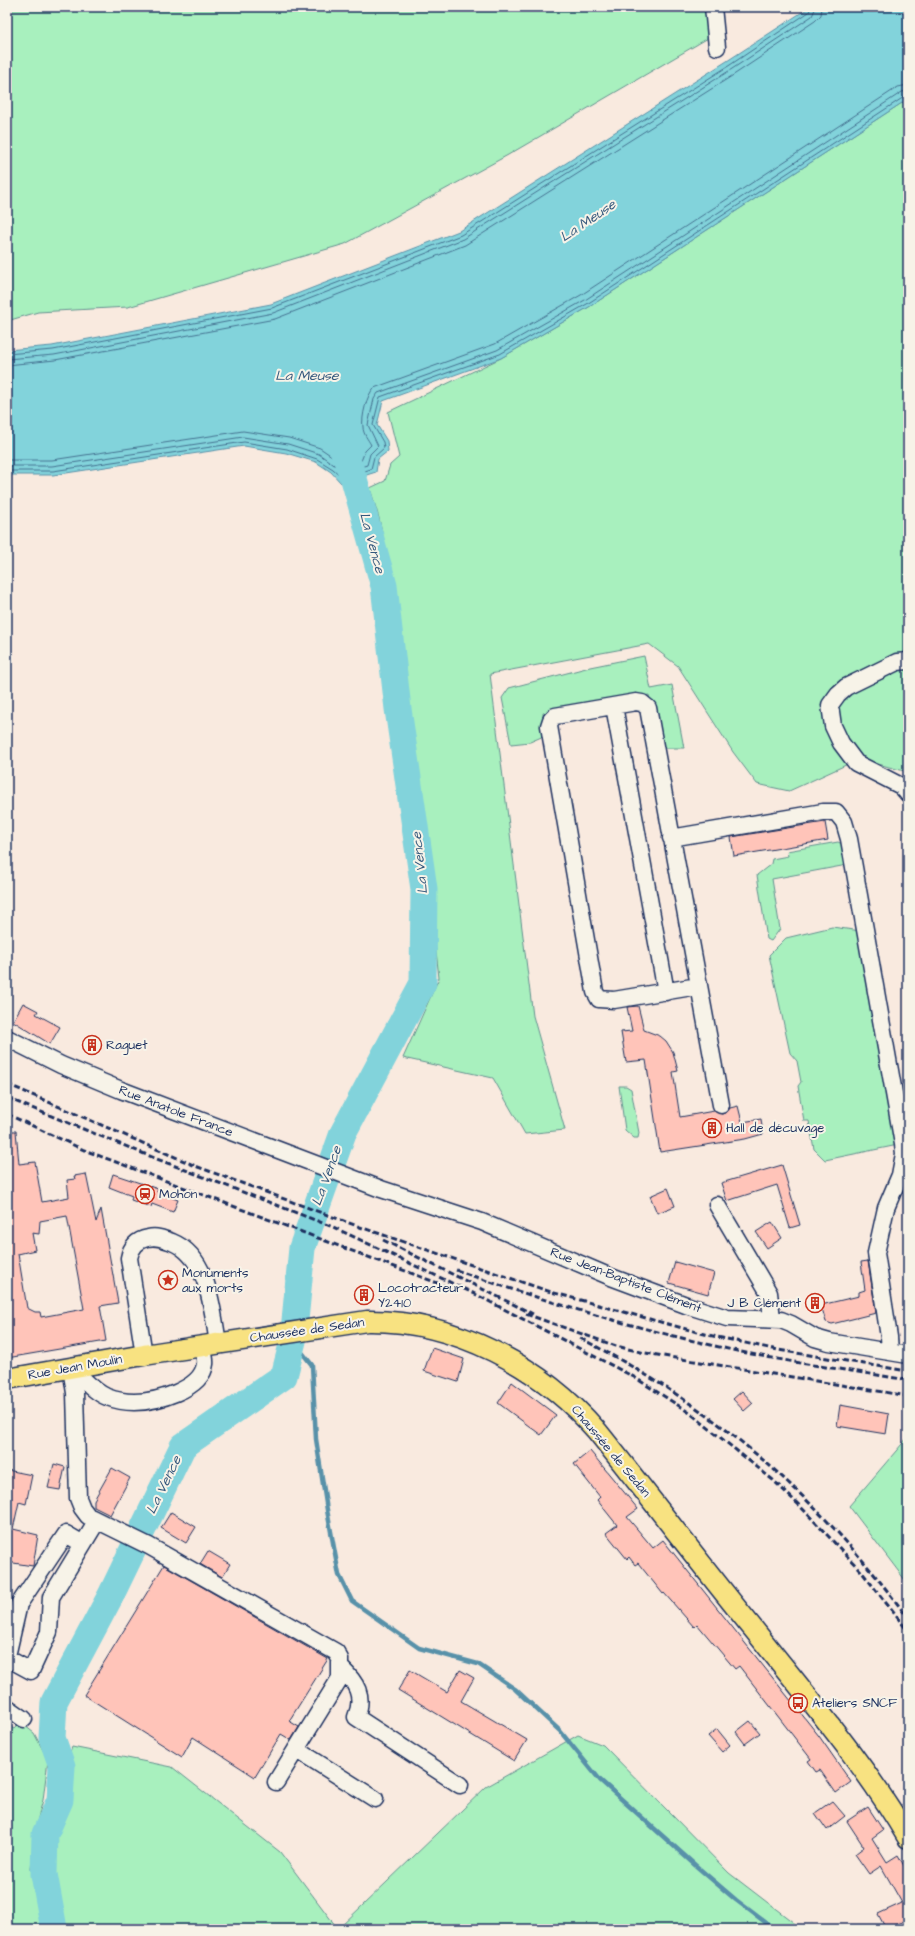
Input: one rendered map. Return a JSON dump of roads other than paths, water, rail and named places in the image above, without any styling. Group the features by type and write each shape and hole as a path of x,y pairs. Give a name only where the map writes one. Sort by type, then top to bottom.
{"main road":[{"name":"Chaussée de Sedan","path":"144,1355 367,1321 400,1322 423,1326 472,1342 490,1350 541,1380 568,1399 597,1431 714,1581 821,1714 873,1784 908,1838"},
{"name":"Rue Jean Moulin","path":"7,1379 144,1355"}],"street":[{"path":"712,7 717,47"},
{"path":"908,661 897,662 846,687 838,694 830,705 832,726 841,743 856,763 901,786 908,794"},
{"path":"698,986 614,1000 598,999 595,992 549,726 551,720 555,716 636,702 642,703 648,708 720,1105"},
{"path":"614,706 666,992"},
{"path":"671,838 824,812 836,812 844,822 849,839 904,1154 904,1172 886,1208 876,1253 889,1336 890,1352"},
{"name":"Rue Anatole France","path":"7,1038 61,1065 115,1088 349,1176"},
{"name":"Rue Jean-Baptiste Clément","path":"349,1176 482,1222 611,1277 686,1305 727,1318 772,1318 792,1324 815,1338 828,1342 908,1355"},
{"path":"717,1205 769,1294 772,1318"},
{"path":"71,1368 105,1396 118,1400 134,1402 153,1399 186,1389 199,1376 205,1364 210,1345 204,1279 198,1263 192,1256 176,1243 155,1237 148,1238 134,1245 130,1250 129,1258 144,1355"},
{"path":"71,1368 75,1393 78,1498 82,1508 88,1516 149,1546 336,1652 340,1658 340,1678 276,1782"},
{"path":"83,1544 66,1534 19,1604 7,1657 31,1671 49,1632 51,1597 97,1521"},
{"path":"341,1668 354,1680 359,1693 360,1708 356,1717 460,1785"},
{"path":"7,1707 24,1718"},
{"path":"296,1749 375,1799"}],"water":[{"name":"La Meuse","path":"810,7 908,7 908,99 589,307 501,358 383,401 377,425 387,441 388,451 378,459 376,472 341,483 331,472 316,462 286,453 244,446 53,475 7,475 7,350 52,346 271,304 459,231"}],"waterway":[{"name":"La Vence","path":"54,1929 44,1874 45,1834 60,1800 62,1766 52,1738 54,1702 111,1595 183,1446 284,1376 293,1341 302,1248 343,1133 423,983 424,889 398,709 384,586 354,479 341,444"},
{"path":"293,1341 312,1365 316,1439 327,1510 339,1575 352,1601 419,1648 478,1664 515,1689 560,1731 600,1780 695,1865 772,1929"}],"railway":[{"path":"7,1084 198,1167 360,1227 551,1292 708,1335 778,1350 908,1371"},
{"path":"7,1098 157,1159 333,1227 475,1294 634,1377 690,1413 773,1480 800,1506 861,1571 908,1631"},
{"path":"7,1114 84,1150 456,1290"},
{"path":"383,1240 533,1314"},
{"path":"456,1270 551,1302 735,1351 908,1380"},
{"path":"526,1314 616,1346 645,1353 908,1396"},
{"path":"580,1338 629,1365 676,1394 720,1425 761,1458 800,1494 837,1532 908,1618"}],"place":[{"name":"Raguet","path":"92,1045"},
{"name":"Hall de décuvage","path":"712,1128"},
{"name":"Mohon","path":"145,1194"},
{"name":"Monuments aux morts","path":"168,1280"},
{"name":"Locotracteur Y2410","path":"364,1295"},
{"name":"J B Clément","path":"815,1303"},
{"name":"Ateliers SNCF","path":"798,1703"}]}
